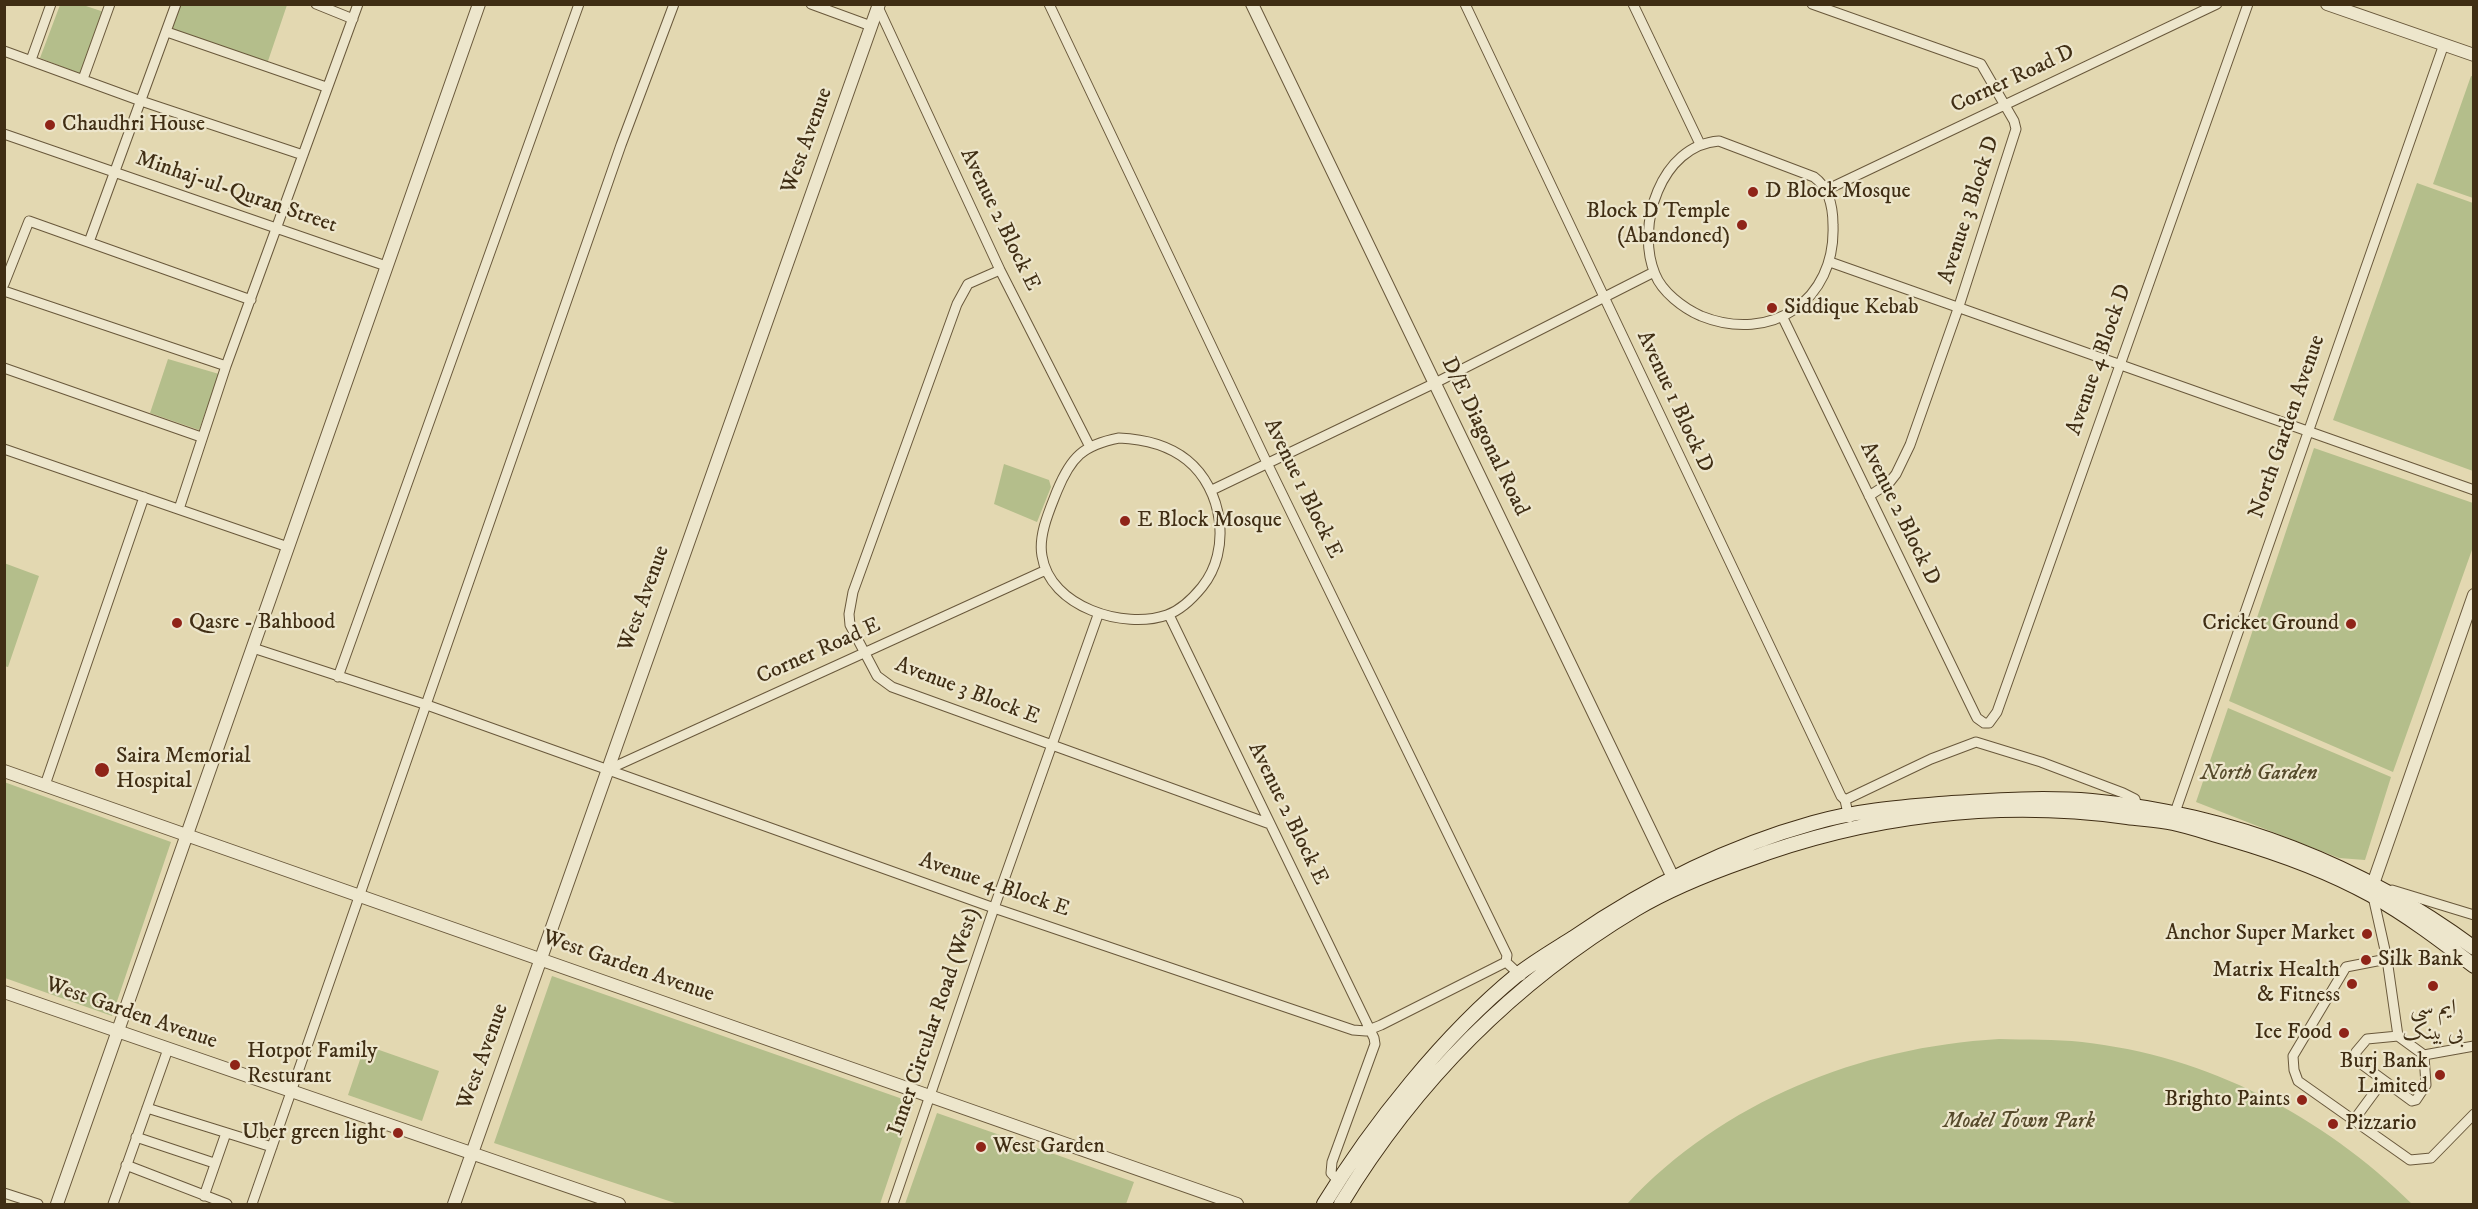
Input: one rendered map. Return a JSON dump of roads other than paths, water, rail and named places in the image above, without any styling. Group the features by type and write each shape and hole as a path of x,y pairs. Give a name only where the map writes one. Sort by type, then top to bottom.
{"main road":[{"path":"1324,1204 1338,1181 1431,1061 1461,1029 1614,910 1776,834 1850,821 1914,806 2034,799 2137,806 2173,817 2267,838 2298,849 2373,890 2414,906 2474,948"},
{"path":"1850,821 2032,809 2173,817"},
{"path":"2373,890 2474,966"},
{"path":"1341,1204 1372,1156 1424,1088 1523,979"}],"street":[{"path":"31,60 51,4"},
{"path":"83,79 110,4"},
{"path":"89,242 176,4"},
{"path":"316,4 353,19"},
{"path":"179,509 226,366 358,4"},
{"path":"57,1204 479,4"},
{"path":"338,677 579,4"},
{"path":"252,1204 621,145 674,4"},
{"path":"811,4 871,26"},
{"name":"Avenue 1 Block E","path":"1049,4 1268,465 1508,955 1506,962"},
{"name":"D/E Diagonal Road","path":"1252,4 1675,883"},
{"name":"Avenue 1 Block D","path":"1465,4 1841,796 1845,800 1850,821"},
{"path":"1633,4 1700,144"},
{"name":"Avenue 3 Block D","path":"1812,4 1976,61 1984,68 2014,121 2015,137 1959,306 1903,460 1889,483 1869,496"},
{"name":"Corner Road D","path":"1826,190 2217,4"},
{"name":"Avenue 4 Block D","path":"1984,723 1989,723 1997,712 2248,4"},
{"path":"2327,4 2474,55"},
{"name":"West Avenue","path":"454,1204 878,6"},
{"name":"Avenue 2 Block E","path":"878,6 1000,270 1090,447"},
{"path":"167,32 326,87"},
{"name":"North Garden Avenue","path":"2173,817 2444,44"},
{"path":"4,51 141,101 303,155"},
{"name":"Minhaj-ul-Quran Street","path":"4,134 386,266"},
{"path":"1719,141 1728,144 1814,177 1826,190 1833,213 1834,238 1830,262 1814,290 1783,318 1751,323 1716,320 1702,316 1676,301 1654,272 1649,241 1649,220 1659,186 1677,162 1700,144 1719,141"},
{"path":"4,284 29,221 251,300"},
{"path":"1830,262 2474,490"},
{"name":"Avenue 3 Block E","path":"1000,270 968,284 957,304 853,592 849,614 850,625 877,676 884,683 1270,824"},
{"path":"1212,490 1435,383 1654,272"},
{"path":"4,291 226,366"},
{"name":"Avenue 2 Block D","path":"1783,318 1974,712 1977,718 1984,723"},
{"path":"4,368 201,437"},
{"path":"1119,438 1138,439 1162,446 1187,460 1212,490 1221,529 1215,564 1196,594 1182,607 1168,615 1139,619 1098,615 1063,592 1046,570 1041,548 1050,508 1073,460 1090,447 1119,438"},
{"path":"4,450 288,547"},
{"path":"45,785 144,497"},
{"name":"Corner Road E","path":"607,770 1046,570"},
{"path":"2398,1036 2387,959 2373,890 2474,595"},
{"name":"Inner Circular Road (West)","path":"893,1204 994,908 1098,615"},
{"name":"Avenue 2 Block E","path":"1168,615 1370,1030"},
{"name":"Avenue 4 Block E","path":"253,648 427,705 994,908 1353,1030 1370,1030"},
{"path":"1981,742 1984,723"},
{"path":"1845,800 1961,746 1981,742 2123,793 2135,799 2137,806"},
{"name":"West Garden Avenue","path":"4,771 542,958 1237,1204"},
{"path":"2373,890 2474,915"},
{"path":"2387,959 2346,967 2293,1056 2295,1076 2303,1086 2406,1159 2427,1160 2435,1155 2474,1114"},
{"path":"1338,1181 1331,1173 1332,1162 1375,1044 1370,1030 1506,962 1523,979"},
{"name":"West Garden Avenue","path":"4,992 618,1204"},
{"path":"2424,1055 2426,1085 2416,1100 2408,1100 2382,1082 2358,1064 2355,1056 2367,1040 2398,1036 2424,1055 2474,1046"},
{"path":"113,1204 168,1049"},
{"path":"2354,1120 2382,1082"},
{"path":"147,1108 272,1147"},
{"path":"204,1196 226,1133"},
{"path":"136,1137 214,1163"},
{"path":"126,1166 227,1204"},
{"path":"4,1193 38,1204"}],"place":[{"name":"Chaudhri House","path":"50,125"},
{"name":"D Block Mosque","path":"1753,192"},
{"name":"Block D Temple (Abandoned)","path":"1742,225"},
{"name":"Siddique Kebab","path":"1772,308"},
{"name":"E Block Mosque","path":"1125,521"},
{"name":"Qasre - Bahbood","path":"177,623"},
{"name":"Cricket Ground","path":"2351,624"},
{"name":"Saira Memorial Hospital","path":"102,770"},
{"name":"Anchor Super Market","path":"2367,934"},
{"name":"Silk Bank","path":"2366,960"},
{"name":"Matrix Health & Fitness","path":"2352,984"},
{"name":"ایم سی بی بینک","path":"2433,986"},
{"name":"Ice Food","path":"2344,1033"},
{"name":"Hotpot Family Resturant","path":"235,1065"},
{"name":"Burj Bank Limited","path":"2440,1075"},
{"name":"Brighto Paints","path":"2302,1100"},
{"name":"Pizzario","path":"2333,1124"},
{"name":"Uber green light","path":"398,1133"},
{"name":"West Garden","path":"981,1147"}],"park label":[{"name":"North Garden","path":"2259,774"},
{"name":"Model Town Park","path":"2019,1122"}]}
